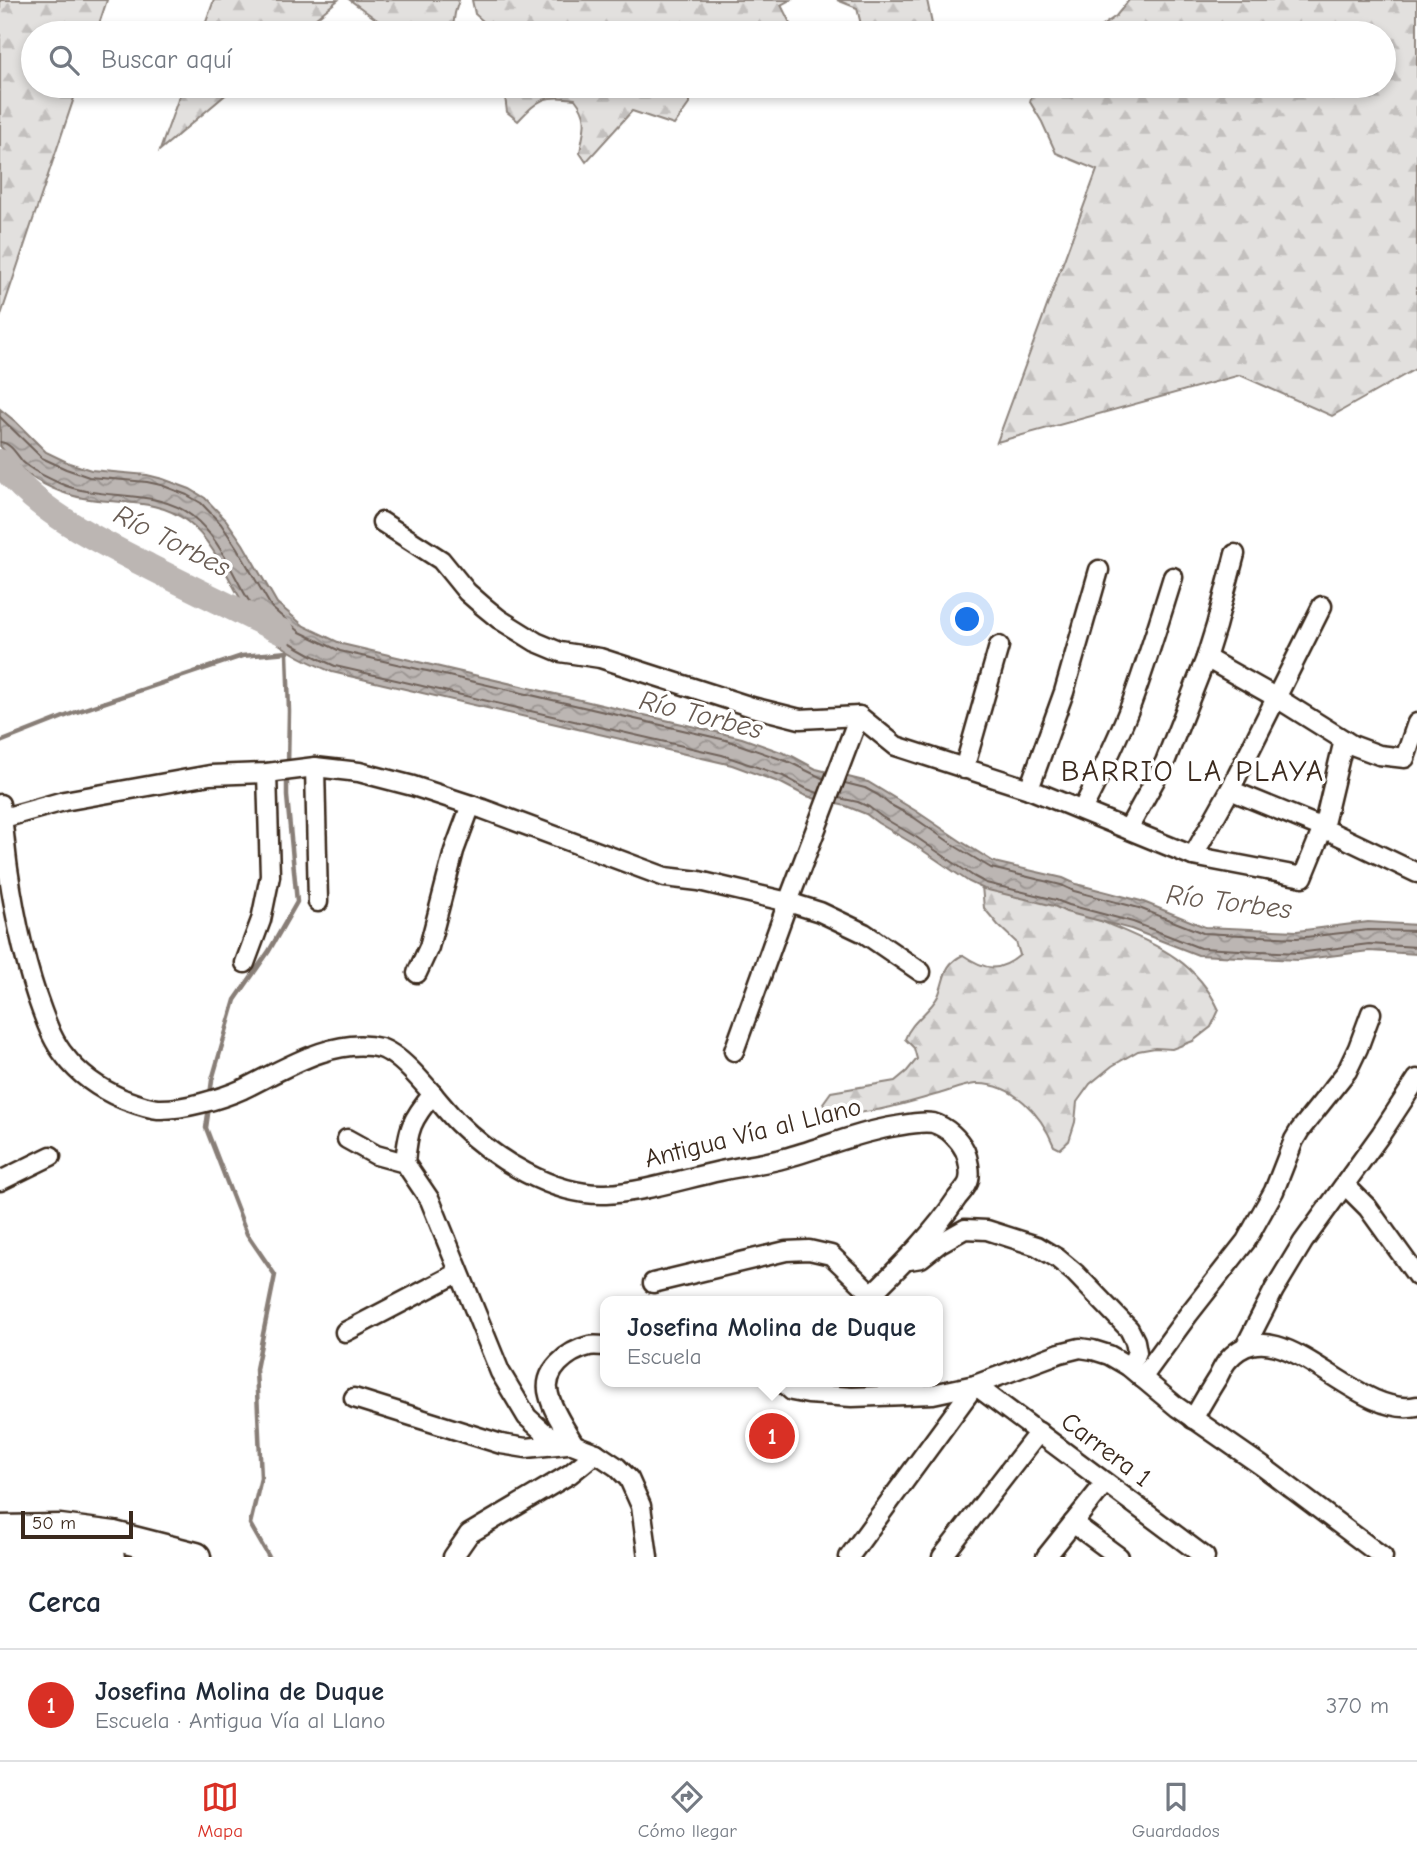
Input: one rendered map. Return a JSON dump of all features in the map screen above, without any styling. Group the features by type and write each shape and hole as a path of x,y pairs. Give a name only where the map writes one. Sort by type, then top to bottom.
{"highway":[{"path":"0,1530 60,1529 114,1536 196,1557"},
{"path":"0,1554 71,1553 110,1557"}],"street":[{"path":"382,522 441,560 467,592 499,619 536,642 560,652 600,657 752,707 800,719 859,716 896,746 1029,789 1194,856 1303,877 1323,828 1344,740"},
{"path":"1128,829 1165,762 1206,658 1235,554"},
{"path":"1029,789 1065,692 1099,570"},
{"path":"1082,810 1132,703 1173,577"},
{"path":"1194,856 1322,606"},
{"path":"964,769 999,646"},
{"path":"1206,658 1352,745 1378,755 1405,758 1417,723"},
{"path":"734,1051 859,716"},
{"path":"315,766 318,902"},
{"path":"1,814 210,775 267,773 315,766 359,772 471,805 665,877 699,881 820,912 864,933 921,972"},
{"path":"245,963 261,920 270,876 267,773"},
{"path":"1230,790 1323,828 1417,873"},
{"path":"417,973 429,947 454,851 471,805"},
{"name":"Antigua Vía al Llano","path":"1,814 20,937 34,989 51,1034 63,1054 78,1071 104,1091 137,1105 158,1109 199,1104 239,1091 310,1057 349,1045 383,1049 410,1070 458,1123 511,1166 547,1183 604,1194 667,1184 785,1158 884,1128 933,1123 947,1130 963,1148 967,1155 969,1181 952,1206 906,1260 870,1296"},
{"path":"1135,1372 1188,1315 1246,1241 1274,1191 1294,1140 1347,1071 1371,1013"},
{"path":"1193,1419 1228,1359 1246,1345 1303,1242 1417,1079"},
{"path":"433,1094 417,1113 408,1135 405,1163 430,1200 500,1372 527,1417 546,1434 596,1453 629,1479 641,1506 648,1557"},
{"path":"347,1139 376,1155 405,1163"},
{"path":"0,1181 51,1156"},
{"path":"1345,1185 1368,1208 1417,1276"},
{"path":"906,1260 921,1258 965,1229 987,1230 1037,1246 1075,1273 1129,1329 1137,1352 1134,1359 1135,1372"},
{"path":"653,1283 786,1251 808,1250 831,1255 866,1296"},
{"path":"345,1332 458,1272"},
{"path":"1246,1345 1265,1342 1286,1348 1366,1397 1389,1405 1411,1408 1417,1406"},
{"path":"573,1444 548,1394 548,1382 551,1373 567,1355 590,1346 600,1346"},
{"path":"788,1387 792,1391 808,1394 852,1397 933,1394 975,1385 1080,1348 1109,1355 1382,1557"},
{"path":"849,1557 975,1385"},
{"name":"Carrera 1","path":"975,1385 1205,1557"},
{"path":"354,1398 501,1444 526,1448 573,1444"},
{"path":"943,1557 1039,1432"},
{"path":"453,1557 469,1534 570,1474 596,1453"},
{"path":"1046,1557 1105,1482"},
{"path":"1073,1523 1119,1557"}],"green space":[{"path":"0,0 107,0 100,21 21,21 21,98 74,98 0,318"},
{"path":"214,0 338,0 313,21 206,21"},
{"path":"350,0 459,0 454,21 379,21"},
{"path":"472,0 790,0 781,5 789,21 483,21 475,14"},
{"path":"837,0 927,0 931,21 860,21 857,8"},
{"path":"1129,0 1417,0 1417,368 1332,416 1240,375 997,442 1097,170 1056,153 1030,102 1031,98 1396,98 1396,21 1109,21"},
{"path":"179,98 222,98 160,150"},
{"path":"505,98 549,98 537,103 518,121 507,112"},
{"path":"566,98 689,98 689,104 674,125 632,111 586,162 580,153 584,131 583,113 575,99"},
{"path":"982,886 1074,907 1169,953 1197,976 1209,992 1219,1010 1211,1027 1193,1041 1172,1049 1138,1051 1112,1066 1090,1084 1077,1102 1069,1141 1060,1149 1054,1146 1042,1123 1024,1102 1002,1088 989,1085 975,1084 871,1111 828,1114 823,1103 831,1092 895,1081 917,1059 914,1048 905,1039 912,1027 935,1002 951,963 963,955 978,964 999,967 1020,955 1016,942 984,908"}],"water":[{"path":"0,409 46,452 69,463 91,470 163,479 205,498 226,520 243,544 277,603 304,626 342,644 742,738 792,756 816,769 868,782 994,862 1063,878 1141,901 1205,927 1297,931 1368,922 1417,925 1417,954 1369,951 1298,960 1198,955 1131,929 984,889 969,882 866,814 804,795 781,783 732,765 332,672 289,651 260,628 208,543 188,522 176,514 148,505 74,496 30,476 0,446"}],"waterway":[{"name":"Río Torbes","path":"0,462 31,496 70,524 132,558 282,632"},
{"path":"0,742 76,712 242,656 288,652"},
{"path":"287,653 288,767"},
{"path":"210,1095 235,1000 269,951 297,902 287,775"},
{"path":"209,1107 206,1128 247,1234 275,1275 256,1369 261,1478 250,1524 269,1557"}],"place":[{"name":"Josefina Molina de Duque","path":"772,1436"}],"district":[{"name":"BARRIO LA PLAYA","path":"1193,771"}]}
